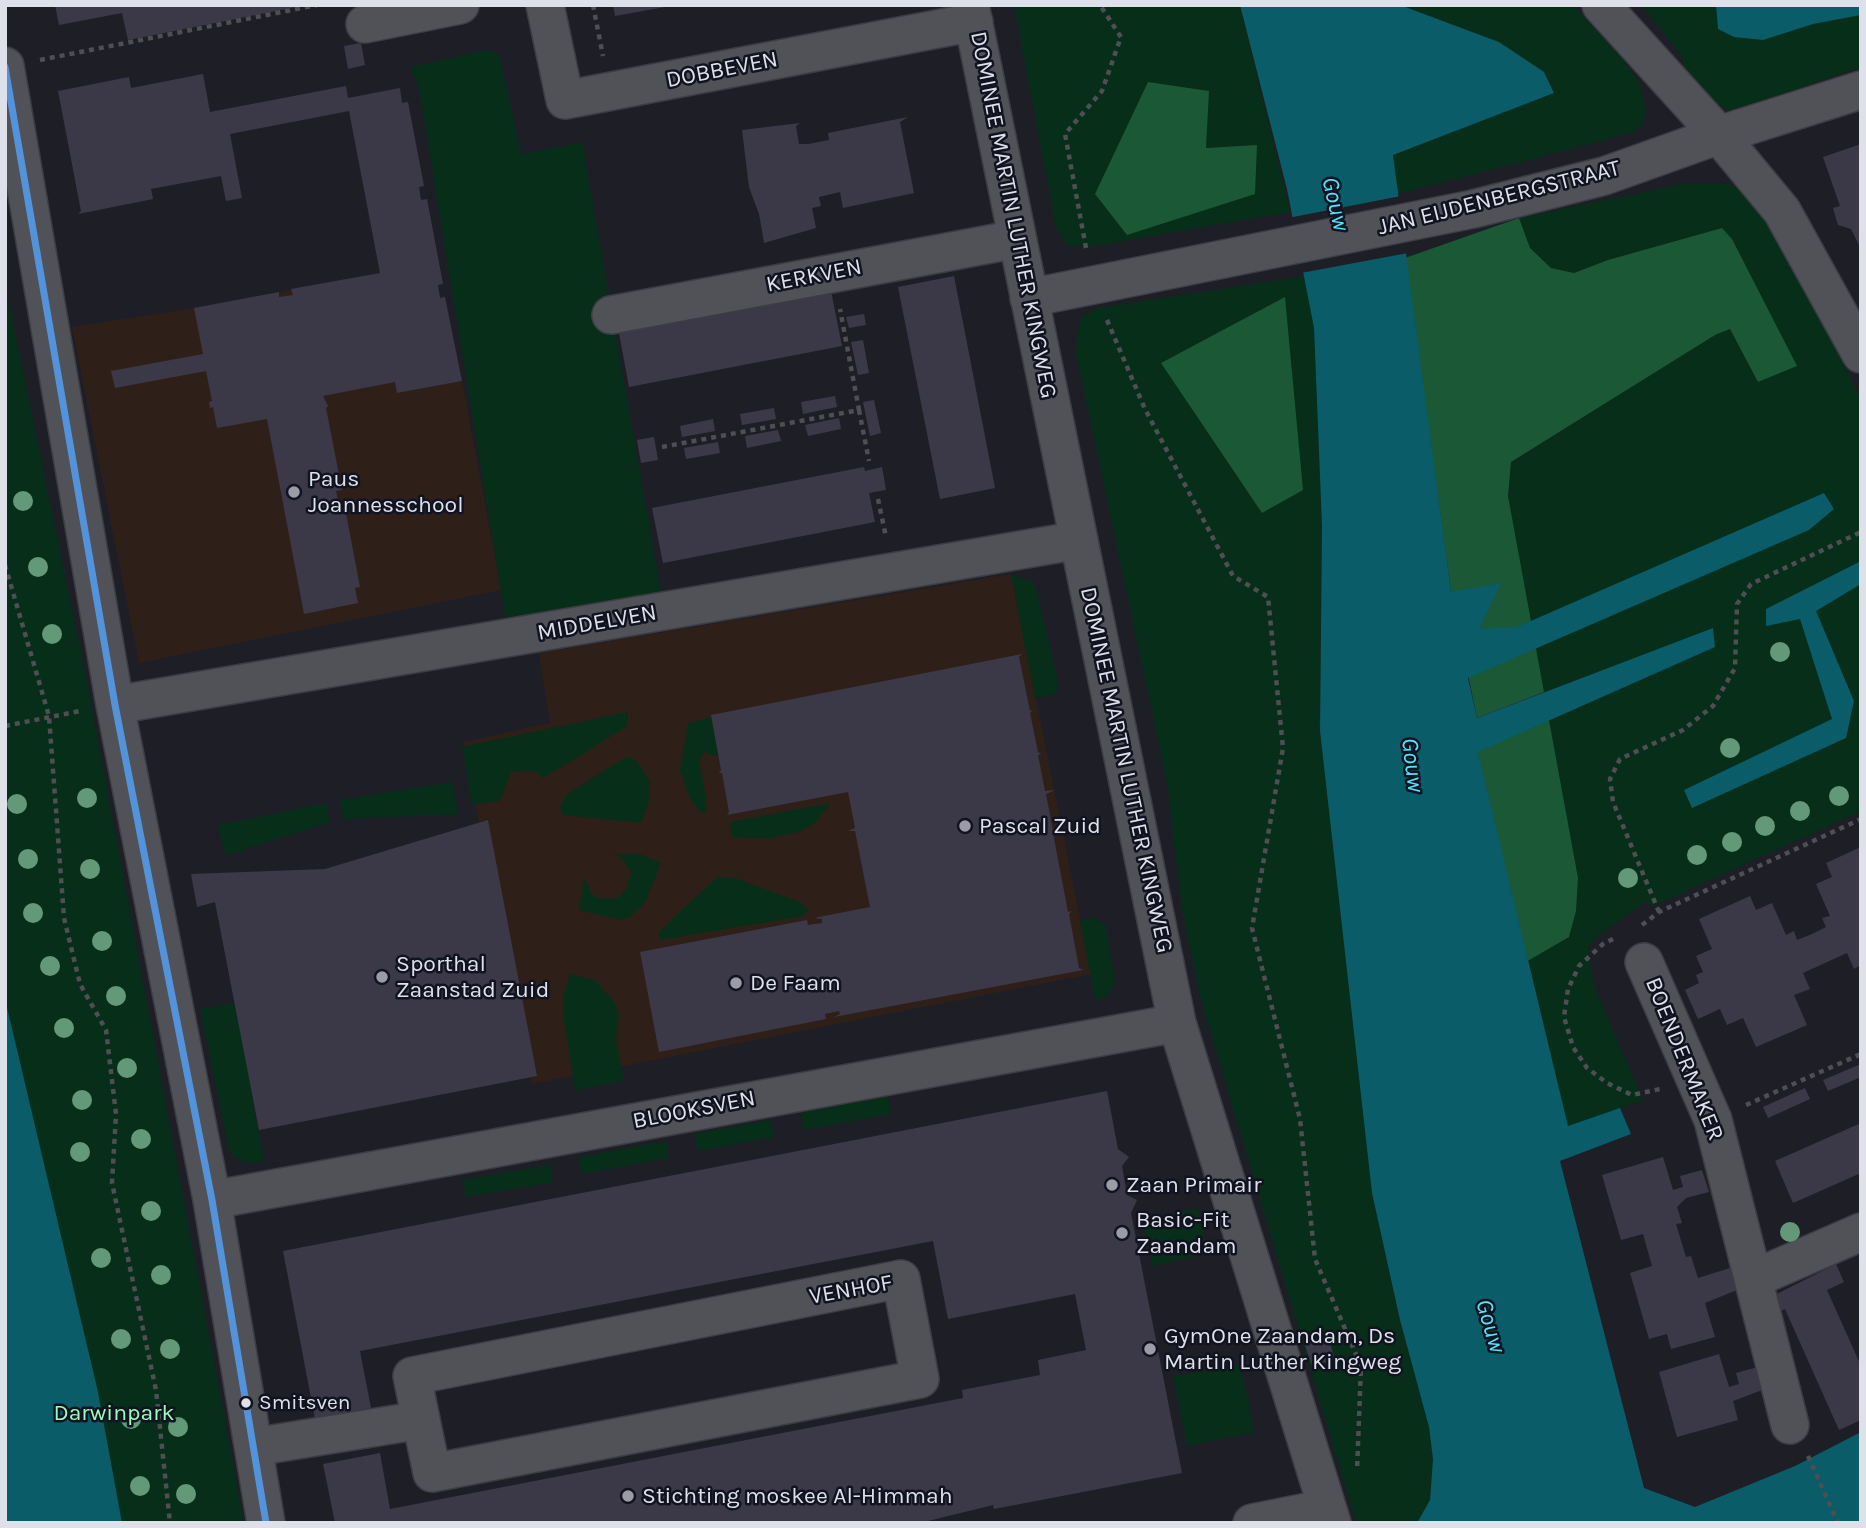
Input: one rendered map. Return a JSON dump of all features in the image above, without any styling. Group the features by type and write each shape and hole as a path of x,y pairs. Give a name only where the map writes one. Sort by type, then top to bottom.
{"street":[{"path":"365,24 460,5"},
{"name":"DOBBEVEN","path":"545,5 565,100 972,13"},
{"path":"1601,5 1719,135 1782,211 1861,354"},
{"name":"DOMINEE MARTIN LUTHER KINGWEG","path":"972,13 1177,1023 1330,1515"},
{"path":"5,66 115,705 212,1200 267,1523"},
{"name":"JAN EIJDENBERGSTRAAT","path":"1029,298 1473,209 1604,176 1719,135 1861,90"},
{"name":"KERKVEN","path":"611,315 1017,239"},
{"name":"MIDDELVEN","path":"115,705 1079,540"},
{"name":"BOENDERMAKER","path":"1644,962 1713,1120 1753,1279 1799,1440"},
{"name":"BLOOKSVEN","path":"212,1200 1177,1023"},
{"path":"1753,1279 1861,1232"},
{"name":"VENHOF","path":"901,1279 920,1379 432,1473 421,1420 412,1376 901,1279"},
{"path":"254,1447 421,1420"},
{"path":"1252,1523 1330,1515"}],"path":[{"path":"5,66 317,5"},
{"path":"593,5 611,92"},
{"path":"1100,5 1121,37 1102,91 1065,134 1092,284 1145,409 1233,576 1268,597 1283,748 1252,928 1300,1119 1315,1259 1361,1366 1357,1484"},
{"path":"833,272 869,461"},
{"path":"662,447 859,411"},
{"path":"1659,912 1614,802 1610,779 1620,759 1683,730 1713,706 1735,668 1737,604 1751,584 1861,532"},
{"path":"5,565 49,716 64,918 80,984 106,1030 116,1114 112,1183 156,1390 170,1523"},
{"path":"5,726 115,705"},
{"path":"1644,962 1637,945 1639,928 1659,912 1861,819"},
{"path":"1615,938 1603,944 1579,966 1568,989 1564,1017 1573,1047 1587,1068 1607,1083 1632,1095 1649,1094 1694,1076"},
{"path":"1713,1120 1861,1054"},
{"path":"1799,1440 1838,1523"}],"shaded area":[{"name":"Paus Joannesschool","path":"376,274 397,393 462,381 501,590 139,663 72,327 195,308"},
{"path":"1011,574 1091,974 532,1084 463,742 550,723 539,653"}],"green space":[{"path":"1014,5 1240,5 1290,212 1089,247 1066,245 1056,227"},
{"path":"1400,5 1573,5 1622,58 1640,85 1646,108 1642,126 1630,133 1594,143 1397,194 1393,154 1554,93 1544,72 1499,42"},
{"path":"1641,5 1716,5 1718,29 1813,24 1861,15 1861,67 1731,111 1704,98 1685,77 1682,56"},
{"path":"486,50 499,53 521,154 582,142 661,593 506,622 419,88 410,67"},
{"path":"1148,82 1209,91 1206,148 1257,145 1255,194 1127,235 1095,194"},
{"path":"1682,184 1728,184 1754,195 1772,218 1861,400 1861,811 1651,907 1647,901 1596,937 1588,947 1594,986 1643,1100 1568,1127 1526,962 1569,937 1576,911 1578,878 1549,720 1715,647 1713,629 1544,692 1515,536 1500,501 1508,498 1511,463 1715,334 1730,329 1758,382 1796,366 1732,239 1722,228 1608,260 1574,273 1551,268 1530,248 1519,218"},
{"path":"1519,218 1530,248 1551,268 1574,273 1608,260 1722,228 1732,239 1797,366 1758,382 1730,329 1715,335 1511,462 1508,496 1544,692 1477,718 1451,592 1405,258"},
{"path":"1305,276 1314,328 1322,526 1320,731 1372,1193 1400,1320 1429,1427 1433,1459 1430,1500 1417,1523 1356,1523 1201,1000 1182,910 1167,783 1076,353 1080,319 1098,308"},
{"name":"Darwinpark","path":"5,284 88,687 244,1523 5,1523"},
{"path":"1285,297 1303,490 1262,513 1161,363"},
{"path":"1011,574 1032,582 1036,589 1057,676 1057,690 1053,695 1035,698"},
{"path":"628,712 627,726 580,756 543,778 534,771 511,772 500,801 472,805 462,747"},
{"path":"711,717 719,757 704,752 699,761 706,796 706,813 700,812 690,799 680,770 688,723"},
{"path":"1549,720 1578,878 1576,911 1569,937 1526,962 1477,751"},
{"path":"626,757 636,760 650,782 650,799 641,823 563,815 560,807 566,795"},
{"path":"452,782 458,814 344,819 340,800"},
{"path":"326,803 330,822 226,855 218,825"},
{"path":"831,803 815,823 799,832 767,839 732,837 730,822"},
{"path":"612,854 640,854 661,863 645,903 630,917 621,920 579,910 584,877 593,896 601,899 618,898 627,888 631,871 622,859"},
{"path":"717,877 735,878 799,902 809,910 803,916 660,940 659,932"},
{"path":"1094,917 1106,927 1115,984 1107,997 1095,1000 1080,921"},
{"path":"570,974 595,980 615,1003 619,1016 616,1041 624,1081 575,1090 563,1014 563,998"},
{"path":"235,1003 264,1161 253,1163 242,1162 229,1150 200,1009"},
{"path":"888,1097 891,1114 804,1130 801,1112"},
{"path":"770,1120 774,1137 698,1151 694,1134"},
{"path":"666,1141 669,1158 581,1174 579,1157"},
{"path":"550,1165 553,1182 466,1197 462,1180"},
{"path":"1197,1208 1208,1254 1153,1266 1142,1220"},
{"path":"1240,1364 1255,1432 1187,1446 1173,1377"}],"water":[{"name":"Gouw","path":"1240,5 1400,5 1499,42 1544,72 1554,93 1393,155 1451,592 1501,583 1479,629 1517,627 1824,493 1834,509 1809,530 1468,678 1477,718 1713,628 1715,647 1478,752 1568,1126 1620,1108 1631,1134 1560,1161 1644,1488 1695,1507 1795,1466 1861,1432 1861,1523 1417,1523 1430,1500 1433,1459 1429,1427 1400,1320 1372,1193 1320,731 1322,526 1314,328 1287,189"},
{"path":"1716,5 1861,5 1861,15 1813,24 1763,40 1734,37 1718,29"},
{"path":"1861,561 1861,584 1816,611 1854,701 1846,738 1692,808 1684,790 1832,719 1800,619 1766,626 1766,609"},
{"path":"5,999 98,1392 122,1523 7,1523"}],"pier":[{"path":"1401,196 1408,253 1301,273 1288,218"}],"building":[{"path":"55,5 301,6 128,40 122,13 59,25"},
{"path":"613,5 665,5 665,7 615,16"},
{"path":"361,43 365,65 348,69 344,46"},
{"path":"203,74 210,112 346,86 348,98 400,88 402,103 408,102 424,186 419,187 421,200 427,199 443,284 438,285 440,298 445,297 462,381 397,393 395,382 323,396 328,406 326,408 342,490 336,491 339,504 344,503 360,587 355,588 358,603 304,614 267,419 217,428 213,407 210,408 209,402 212,401 206,371 115,388 111,371 203,354 194,308 279,292 279,297 293,295 291,289 380,273 349,111 230,134 242,198 226,201 221,176 151,189 153,199 78,214 81,211 58,91 129,77 131,88"},
{"path":"908,117 900,122 914,193 843,208 840,192 819,197 821,206 812,208 816,228 764,243 759,214 749,187 742,130 800,123 796,126 799,144 809,144 829,140 828,133"},
{"path":"1861,144 1861,249 1851,229 1838,225 1833,208 1840,206 1823,157"},
{"path":"954,276 995,488 940,499 898,287"},
{"path":"831,291 842,346 629,387 619,333"},
{"path":"864,314 866,325 849,328 846,317"},
{"path":"863,340 869,373 858,375 851,342"},
{"path":"835,396 837,407 803,414 801,402"},
{"path":"874,400 881,433 870,436 863,402"},
{"path":"774,408 776,419 742,425 740,414"},
{"path":"839,418 841,429 808,436 805,425"},
{"path":"713,419 715,431 682,437 680,426"},
{"path":"778,430 781,441 747,448 745,436"},
{"path":"654,437 658,460 641,463 637,440"},
{"path":"718,442 720,453 686,459 684,448"},
{"path":"864,467 865,471 882,467 886,490 869,493 875,522 663,563 652,508"},
{"path":"1022,654 1019,657 1030,711 1033,710 1030,713 1038,752 1041,754 1038,755 1045,791 1055,790 1046,794 1053,831 1060,829 1053,833 1068,912 1072,911 1069,914 1079,968 1083,970 834,1017 840,1014 839,1011 825,1014 826,1019 659,1052 640,952 807,920 808,925 822,923 822,919 814,918 870,907 855,831 848,831 855,828 848,792 727,815 729,812 722,773 719,773 721,770 711,715"},
{"path":"488,820 537,1076 259,1130 215,902 197,907 191,874 325,869"},
{"path":"1861,847 1861,965 1854,969 1847,953 1803,973 1810,989 1794,995 1807,1025 1756,1047 1743,1018 1727,1025 1720,1009 1698,1019 1685,990 1699,983 1696,975 1703,972 1696,956 1712,949 1699,919 1750,896 1756,910 1772,903 1786,935 1794,931 1797,940 1812,934 1826,927 1822,918 1830,916 1816,884 1832,877 1826,863"},
{"path":"1861,1064 1861,1077 1828,1091 1823,1080"},
{"path":"1805,1088 1810,1099 1768,1118 1763,1107"},
{"path":"1107,1091 1118,1149 1129,1157 1122,1166 1127,1195 1137,1200 1131,1213 1182,1473 994,1509 993,1505 920,1523 335,1523 323,1464 380,1453 390,1509 963,1398 962,1390 1040,1375 1038,1360 1086,1350 1075,1294 948,1319 933,1241 360,1351 371,1408 315,1419 283,1251"},
{"path":"1861,1123 1861,1173 1793,1203 1775,1161"},
{"path":"1663,1157 1673,1190 1683,1187 1680,1176 1702,1170 1709,1192 1686,1198 1677,1207 1682,1223 1676,1224 1686,1257 1691,1256 1698,1278 1730,1268 1737,1290 1705,1303 1715,1337 1671,1349 1667,1334 1649,1339 1630,1273 1652,1266 1643,1234 1621,1240 1602,1175"},
{"path":"1836,1264 1844,1282 1827,1290 1861,1366 1861,1420 1839,1430 1785,1309 1778,1312 1771,1297"},
{"path":"1328,1336 1335,1360 1312,1366 1304,1343"},
{"path":"1719,1354 1729,1387 1739,1384 1736,1373 1758,1367 1765,1389 1733,1401 1738,1420 1677,1437 1659,1372"}],"transit line":[{"path":"5,67 115,705 212,1200 266,1523"}],"place":[{"name":"Paus Joannesschool","path":"294,492"},
{"name":"Pascal Zuid","path":"965,826"},
{"name":"Sporthal Zaanstad Zuid","path":"382,977"},
{"name":"De Faam","path":"736,983"},
{"name":"Zaan Primair","path":"1112,1185"},
{"name":"Basic-Fit Zaandam","path":"1122,1233"},
{"name":"GymOne Zaandam, Ds Martin Luther Kingweg","path":"1150,1349"},
{"name":"Smitsven","path":"246,1403"},
{"name":"Stichting moskee Al-Himmah","path":"628,1496"}]}
